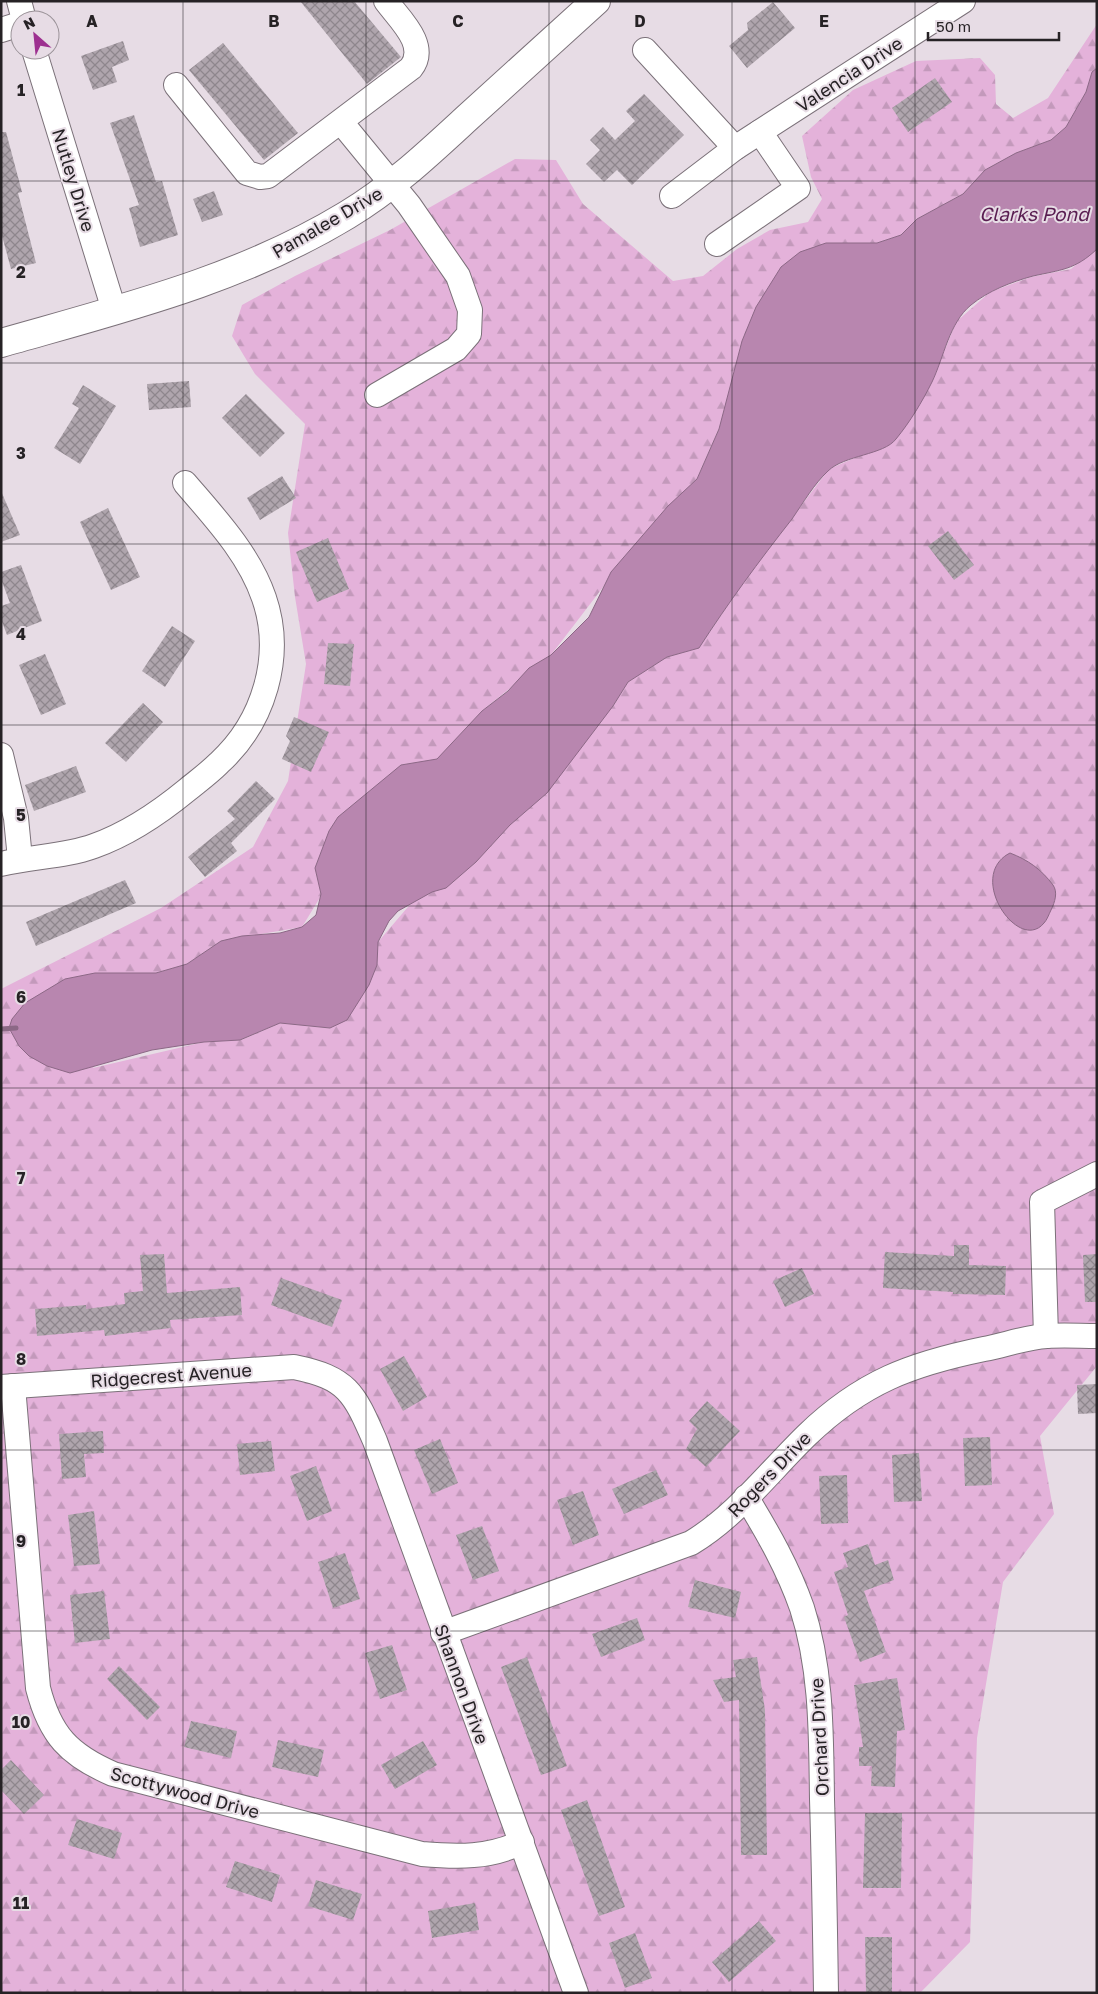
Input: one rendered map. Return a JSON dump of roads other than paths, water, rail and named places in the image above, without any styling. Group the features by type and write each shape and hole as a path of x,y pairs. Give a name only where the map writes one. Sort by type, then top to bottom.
{"main road":[{"name":"Pamalee Drive","path":"1,343 196,286 296,244 348,214 392,184 434,149 596,1"}],"street":[{"path":"176,85 247,173 253,176 268,176 276,172 416,62 416,45 413,38 386,1"},
{"name":"Valencia Drive","path":"672,196 735,148 963,1"},
{"path":"645,50 735,148"},
{"name":"Nutley Drive","path":"37,60 114,310"},
{"path":"340,122 392,184 458,276 470,310 469,334 456,349 377,394"},
{"path":"717,244 798,188 760,132"},
{"path":"1,755 16,818 11,862 69,853 93,846 119,835 161,811 219,763 246,732 257,712 265,690 272,644 270,620 264,597 254,575 228,534 185,483"},
{"path":"1046,1336 1042,1202 1097,1174"},
{"name":"Rogers Drive","path":"444,1633 691,1543 724,1520 825,1418 874,1383 907,1368 942,1358 1046,1336 1097,1336"},
{"name":"Ridgecrest Avenue","path":"7,1386 294,1367 318,1372 338,1381"},
{"name":"Shannon Drive","path":"338,1381 356,1400 375,1441 576,1993"},
{"name":"Scottywood Drive","path":"7,1386 38,1688 44,1711 55,1733 72,1751 91,1764 113,1774 422,1854 446,1856 494,1853 522,1842"},
{"name":"Orchard Drive","path":"746,1497 774,1542 790,1575 802,1609 811,1644 821,1703 826,1993"}],"water":[{"name":"Clarks Pond","path":"1097,68 1097,249 1082,261 1067,268 1025,278 985,295 964,312 952,331 936,372 916,412 896,439 883,448 835,466 823,476 744,582 699,648 667,657 628,682 613,706 547,793 510,825 476,862 446,888 432,892 398,911 389,921 378,942 377,965 369,985 347,1020 330,1028 280,1023 240,1040 204,1042 152,1050 70,1073 47,1066 29,1056 19,1046 9,1028 12,1019 25,1003 65,979 95,973 156,973 187,964 221,941 242,936 280,933 302,927 316,915 321,894 315,868 329,831 338,817 401,765 437,759 482,711 508,691 529,668 551,655 589,617 611,572 668,506 697,479 719,429 742,341 756,307 781,267 800,252 826,243 877,243 901,235 917,219 963,194 985,170 1016,153 1051,140 1066,127 1086,92 1092,72"},
{"path":"1010,853 1034,866 1044,874 1055,888 1055,900 1047,919 1034,930 1022,928 1010,921 994,893 993,878 998,864"}],"waterway":[{"path":"1,1029 16,1028"}]}
